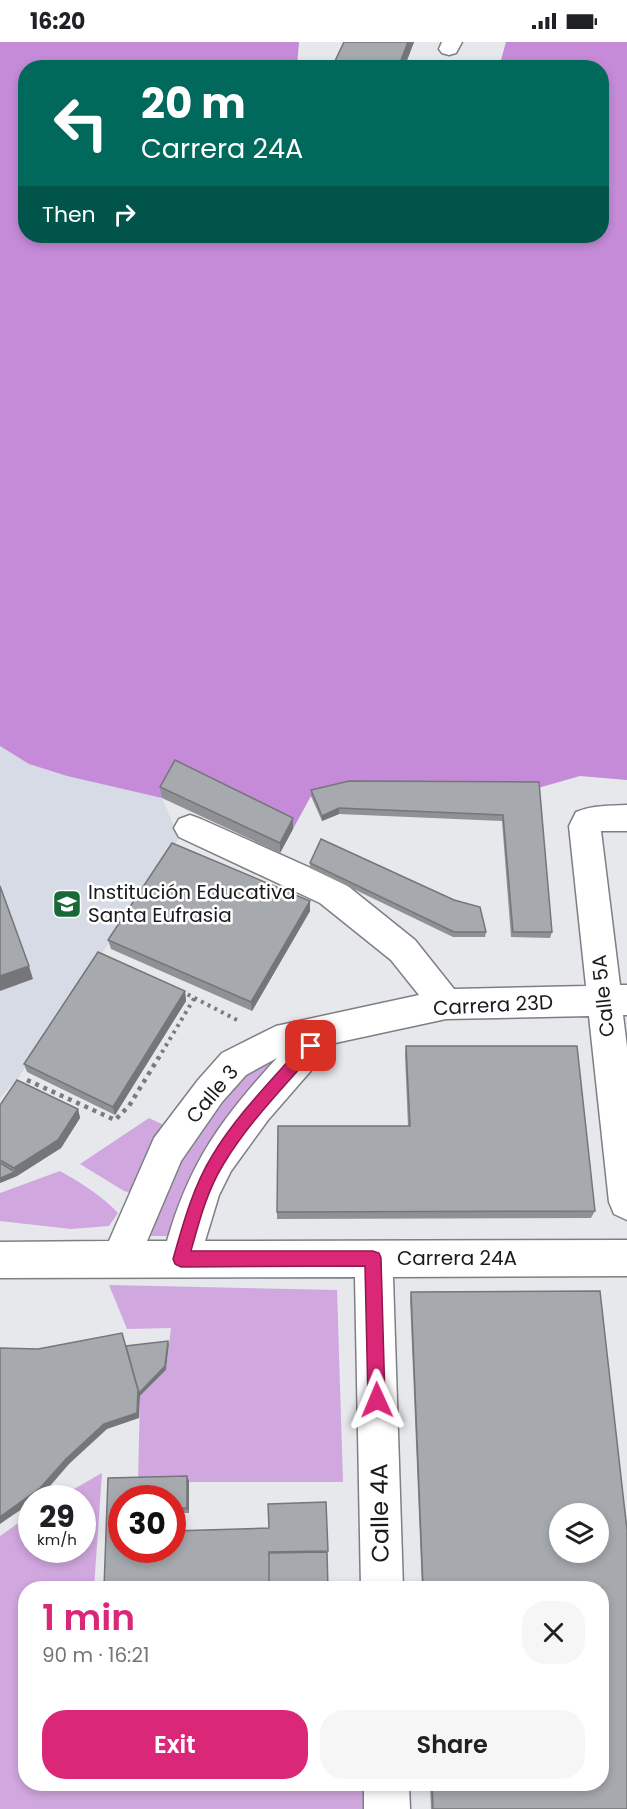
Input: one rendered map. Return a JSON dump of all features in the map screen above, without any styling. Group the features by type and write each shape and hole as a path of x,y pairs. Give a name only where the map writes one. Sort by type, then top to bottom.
{"street":[{"name":"Calle 5A","path":"627,818 592,819 587,821 585,826 615,1000 627,1202"},
{"path":"190,828 332,893 404,950 446,1004"},
{"name":"Carrera 23D","path":"324,1031 446,1004 615,1000"},
{"path":"181,1259 193,1215 217,1161 251,1115 324,1031"},
{"name":"Calle 3","path":"120,1260 167,1150 210,1091 234,1064 276,1041 324,1031"},
{"name":"Calle 4A","path":"373,1258 382,1581"},
{"name":"Carrera 24A","path":"0,1260 627,1258"},
{"path":"387,1791 387,1809"}],"path":[{"path":"176,988 276,1041"},
{"path":"27,1080 115,1120 129,1106 195,997"}],"shaded area":[{"path":"0,42 299,42 298,60 18,60 18,243 609,243 609,60 501,60 506,42 627,42 627,780 580,776 538,788 311,796 293,829 176,771 162,798 67,776 29,764 0,746"},
{"name":"Institución Educativa Santa Eufrasia","path":"0,746 29,764 67,776 162,798 179,838 19,1077 0,1098"},
{"path":"303,1043 174,1236 141,1236 179,1154 240,1072"},
{"path":"149,1118 166,1126 132,1193 124,1191 80,1164"},
{"path":"60,1171 98,1195 118,1213 109,1226 71,1229 0,1221 0,1193"},
{"path":"109,1285 337,1290 343,1482 138,1482 140,1396 166,1370 171,1328 127,1329"},
{"path":"102,1473 96,1559 96,1485 81,1485"},
{"path":"18,1523 18,1563 96,1563 94,1581 18,1581 18,1791 367,1791 368,1809 0,1809 0,1536"}],"building":[{"path":"344,42 408,42 401,60 335,60"},
{"path":"175,760 293,818 280,843 160,787"},
{"path":"349,781 539,782 552,932 513,932 503,815 339,808 322,816 311,790"},
{"path":"321,839 454,900 480,907 486,932 454,932 310,863"},
{"path":"172,843 310,901 251,1002 108,940"},
{"path":"0,886 29,966 0,976"},
{"path":"98,952 185,991 113,1107 24,1064"},
{"path":"406,1046 577,1046 595,1211 277,1212 278,1126 410,1126"},
{"path":"17,1080 78,1109 58,1140 14,1168 0,1160 0,1105"},
{"path":"0,1163 15,1172 0,1178"},
{"path":"600,1291 627,1530 627,1809 433,1809 432,1791 609,1791 609,1581 423,1581 411,1292"},
{"path":"122,1333 138,1390 137,1413 104,1424 66,1459 43,1485 18,1485 18,1504 0,1517 0,1348 38,1349"},
{"path":"168,1341 165,1366 139,1393 126,1346"},
{"path":"187,1476 187,1508 186,1485 108,1485 108,1563 186,1563 186,1531 269,1528 268,1504 326,1502 328,1551 269,1552 269,1581 104,1581 108,1478"},
{"path":"327,1552 328,1581 269,1581 269,1553"}],"place":[{"name":"Institución Educativa Santa Eufrasia","path":"67,904"}],"route":[{"path":"311,1046 270,1092 217,1161 193,1215 181,1259 373,1258 377,1400"}]}
